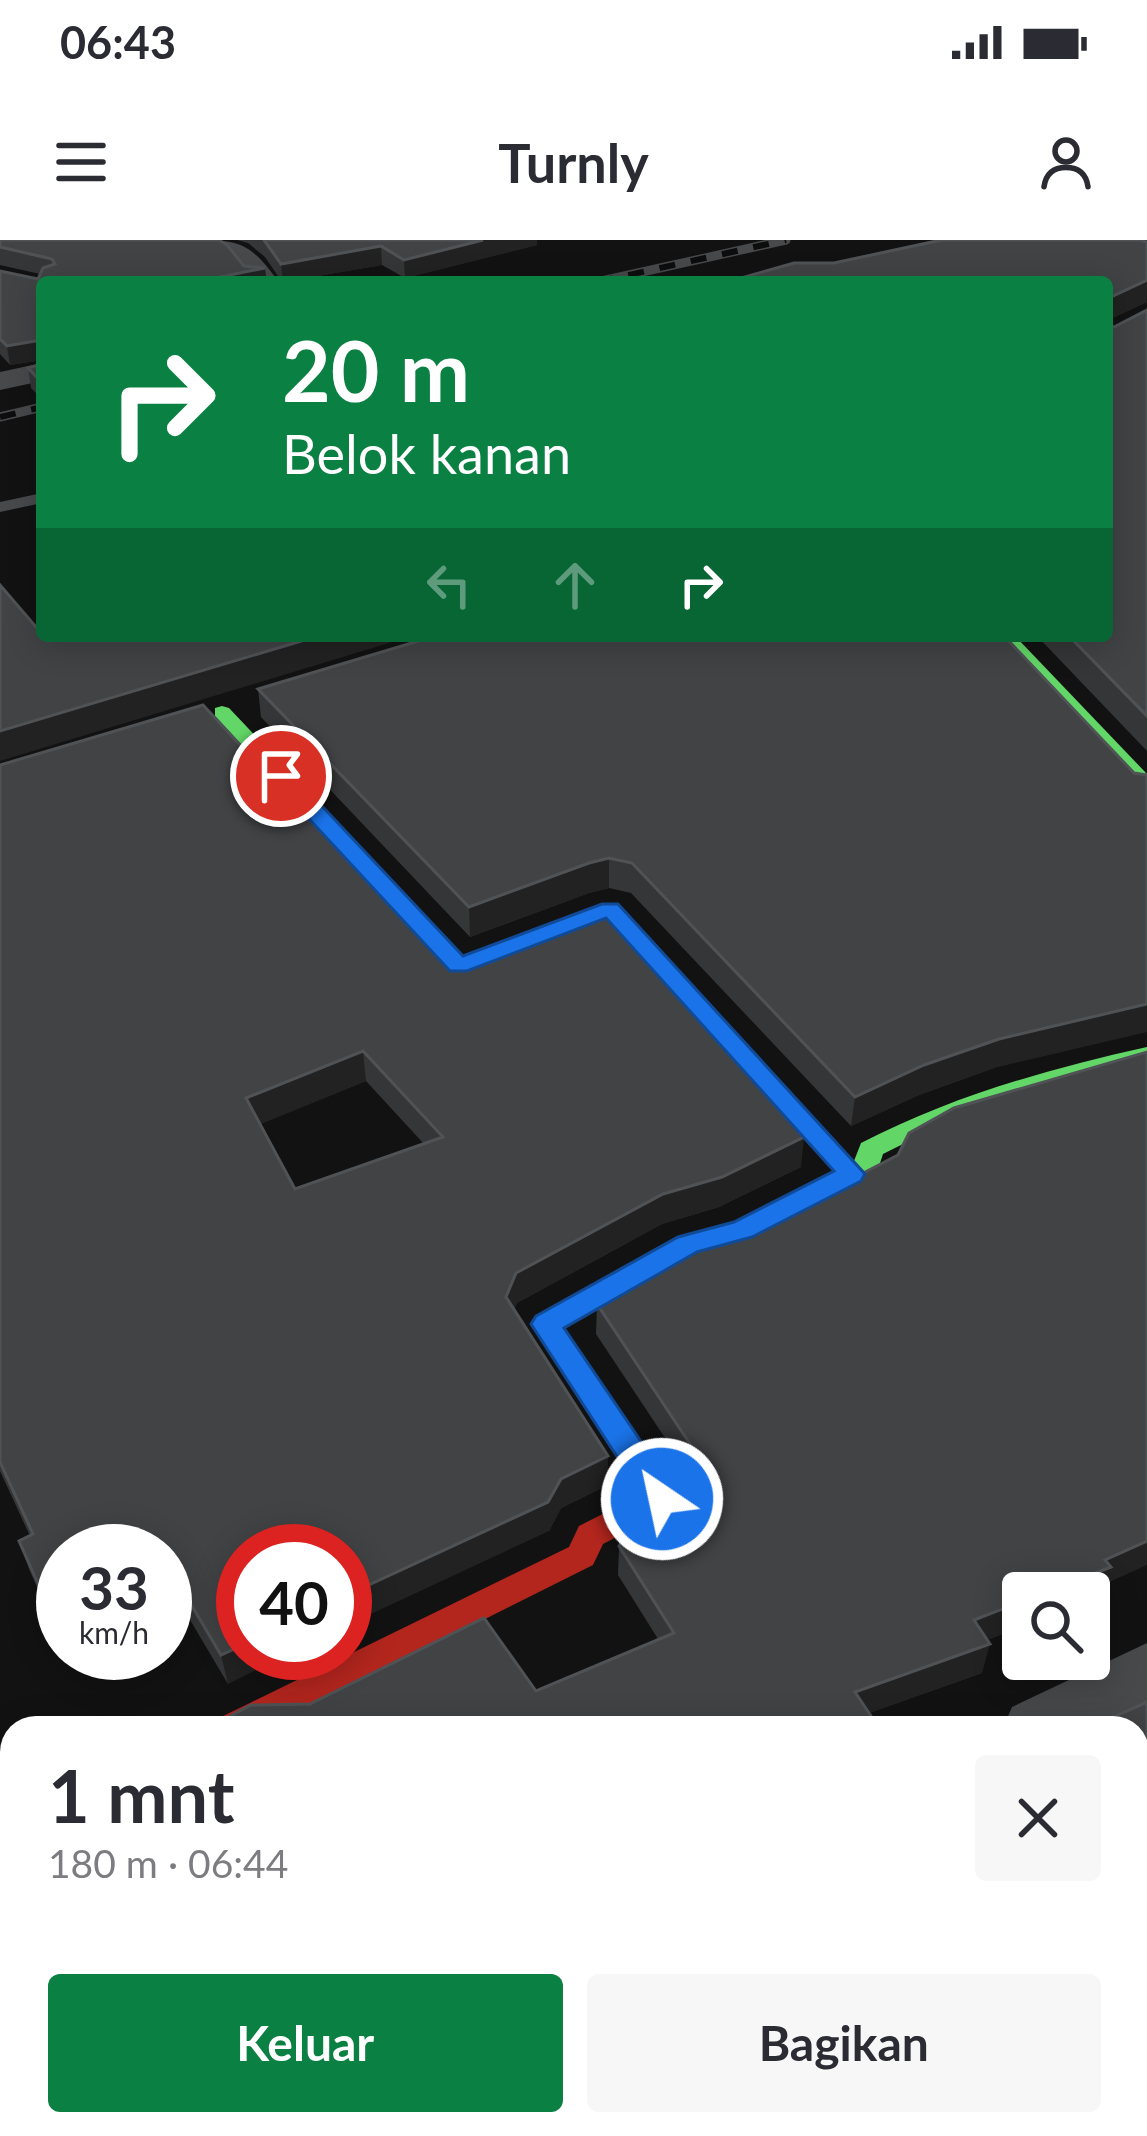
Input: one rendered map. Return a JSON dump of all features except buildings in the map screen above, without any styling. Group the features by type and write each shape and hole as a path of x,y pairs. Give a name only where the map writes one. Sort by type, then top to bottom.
{"street":[{"path":"212,240 242,254 260,276"},
{"path":"0,381 36,373"},
{"path":"1010,642 1147,786"},
{"path":"178,725 267,699"},
{"path":"222,712 459,966 610,909 851,1174"},
{"path":"256,1716 582,1556 590,1535 662,1499 546,1324 688,1245 742,1230 868,1165 870,1149 924,1119 1087,1068 1147,1055"},
{"path":"1059,1716 1147,1671"}],"lane":[{"path":"0,507 36,500"}],"railway":[{"path":"624,276 786,240"},
{"path":"0,417 36,408"}],"traffic: fast":[{"path":"1010,642 1147,786"},
{"path":"222,712 459,966 610,909 851,1174"},
{"path":"569,1359 546,1324 688,1245 742,1230 868,1165 870,1149 902,1132 1005,1092 1147,1055"}],"traffic: jam":[{"path":"257,1716 582,1556 590,1535 662,1499 569,1359"}],"route":[{"path":"281,776 459,966 610,909 851,1174 742,1230 688,1245 546,1324 662,1499"}]}
